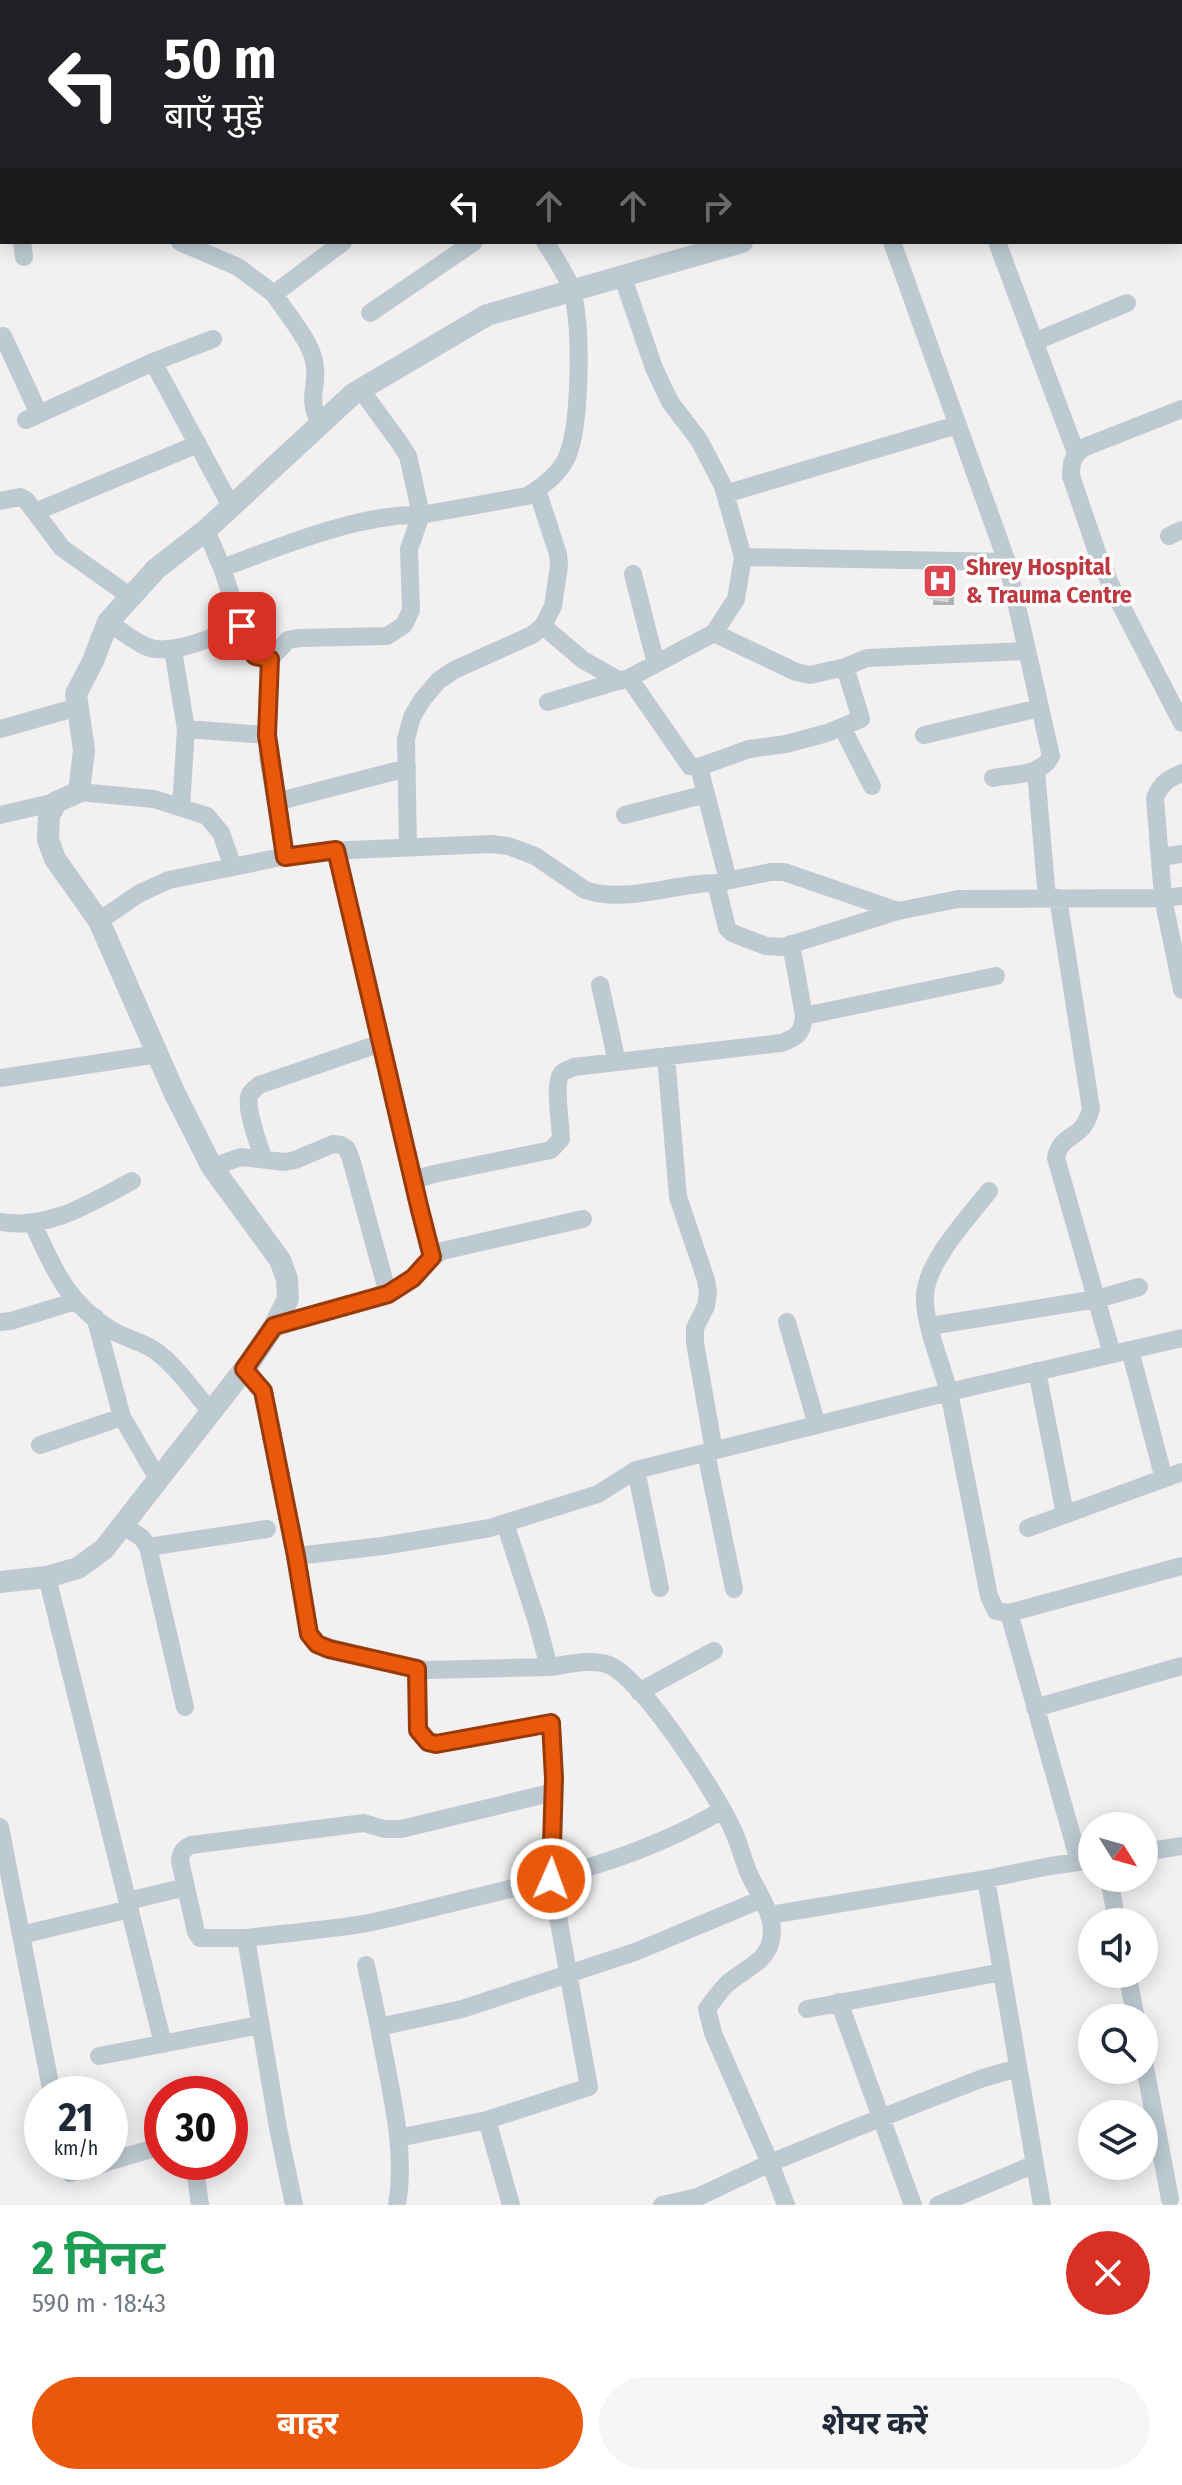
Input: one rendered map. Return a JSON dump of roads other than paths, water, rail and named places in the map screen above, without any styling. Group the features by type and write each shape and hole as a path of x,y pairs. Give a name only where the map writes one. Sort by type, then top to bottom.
{"street":[{"path":"185,244 238,267 274,294 314,360 316,374 311,401 320,424"},
{"path":"274,294 340,244"},
{"path":"370,313 471,244"},
{"path":"222,568 295,541 381,518 421,515 518,498 537,490 562,467 575,425 579,348 572,290 546,244"},
{"path":"79,792 84,750 76,694 108,622 156,569 206,530 320,424 361,390 487,315 735,244"},
{"path":"893,244 1007,562 1051,756 1049,762 1036,771 993,778"},
{"path":"998,244 1076,453"},
{"path":"548,702 624,680 714,633 736,599 743,557 723,486 699,440 670,402 654,368 622,275"},
{"path":"1034,342 1127,303"},
{"path":"3,336 33,417 153,362 213,339"},
{"path":"153,362 231,506"},
{"path":"285,857 267,735 270,659 288,640 316,636 387,636 400,629 411,610 409,549 421,515 408,456 361,390"},
{"path":"1182,409 1085,447 1076,453 1071,463 1071,476 1098,555 1182,723"},
{"path":"725,494 957,425"},
{"path":"35,512 198,444"},
{"path":"408,847 406,739 412,717 422,700 438,681 454,670 532,635 543,626 553,606 558,554 537,490"},
{"path":"0,501 20,497 26,500 62,548 131,597"},
{"path":"206,530 248,646 255,656 270,659"},
{"path":"743,557 1007,562"},
{"path":"633,574 656,664"},
{"path":"108,622 145,646 159,650 173,650 242,626"},
{"path":"543,626 583,660 624,680 690,766 699,767 749,749 786,744 861,719 845,667"},
{"path":"714,633 796,672 810,675 867,658 1026,651"},
{"path":"173,650 186,729 181,807"},
{"path":"0,729 78,707"},
{"path":"924,735 1039,708"},
{"path":"842,727 872,786"},
{"path":"186,729 267,735"},
{"path":"699,767 722,881 725,922 732,933 766,946 783,947 898,911 958,899 1173,897"},
{"path":"276,802 407,768"},
{"path":"1036,771 1052,898 1091,1109 1081,1130 1062,1142 1056,1158 1097,1299 1121,1352 1164,1479"},
{"path":"1182,773 1166,780 1155,798 1160,857 1173,897 1182,990"},
{"path":"0,815 56,802 79,792 154,799 207,816 221,833 233,867"},
{"path":"625,815 706,794"},
{"path":"0,1582 47,1577 78,1568 104,1549 244,1369 274,1326 288,1299 287,1279 280,1260 212,1167 175,1094 99,921 55,859 48,840 49,816 56,802"},
{"path":"99,921 155,885 233,867 336,850 491,844 508,846 535,856 585,890 607,895 784,872 898,911"},
{"path":"336,850 432,1257"},
{"path":"1160,857 1182,854"},
{"path":"413,1180 551,1150 561,1139 558,1088 563,1071 574,1067 781,1043 798,1036 804,1027 804,1016 791,944"},
{"path":"804,1016 996,976"},
{"path":"600,985 617,1062"},
{"path":"263,1158 248,1106 253,1090 259,1085 381,1043"},
{"path":"0,1078 158,1054"},
{"path":"666,1056 678,1197 708,1293 706,1306 695,1328 695,1343 734,1589"},
{"path":"212,1167 241,1157 284,1162 295,1160 333,1144 347,1149 388,1294"},
{"path":"0,1222 33,1224 66,1215 132,1181"},
{"path":"989,1191 929,1275 925,1295 930,1326 949,1392 989,1596 996,1611 1009,1613 1182,1566"},
{"path":"274,1326 388,1294 413,1278 432,1257 442,1251 583,1219"},
{"path":"33,1224 57,1278 76,1301 116,1332 154,1350 165,1359 211,1412"},
{"path":"930,1326 1097,1299 1139,1287"},
{"path":"0,1322 76,1301"},
{"path":"95,1317 122,1417 158,1479"},
{"path":"787,1322 817,1425"},
{"path":"296,1556 383,1546 490,1528 598,1494 636,1470 1182,1338"},
{"path":"244,1369 263,1391 309,1634 317,1644 417,1669 549,1667 589,1663 610,1665 654,1707 685,1750 722,1810 766,1907 771,1943 758,1962 726,1985 707,2009 713,2033 786,2205"},
{"path":"1037,1371 1065,1514"},
{"path":"40,1445 122,1417"},
{"path":"636,1470 660,1588"},
{"path":"1028,1528 1182,1472"},
{"path":"505,1523 549,1667"},
{"path":"123,1525 142,1538 148,1547 185,1707"},
{"path":"148,1547 267,1529"},
{"path":"47,1577 163,2044"},
{"path":"1009,1613 1035,1708 1078,1839"},
{"path":"639,1692 714,1651"},
{"path":"1035,1708 1182,1666"},
{"path":"398,2138 487,2120 589,2087 551,1879 554,1792 551,1723 436,1744 428,1742 418,1730 417,1669"},
{"path":"554,1792 401,1829 384,1829 364,1823 191,1845 181,1853 180,1861 193,1926 200,1938 246,1938 367,1923 551,1879 614,1859 698,1825 722,1810"},
{"path":"0,1827 49,2076"},
{"path":"1158,1850 1182,1846"},
{"path":"379,2027 462,2009 766,1907 986,1879 1078,1861"},
{"path":"986,1879 1042,2205"},
{"path":"0,1926 20,1928 129,1905 186,1887"},
{"path":"246,1938 294,2205"},
{"path":"366,1965 398,2138 401,2183 397,2205"},
{"path":"807,2009 1002,1972"},
{"path":"839,2002 913,2205"},
{"path":"99,2056 260,2025"},
{"path":"662,2205 713,2191 770,2163 881,2118 980,2079 1018,2068"},
{"path":"1148,2084 1170,2199"},
{"path":"487,2120 511,2205"},
{"path":"938,2205 1035,2164"},
{"path":"197,2180 200,2205"}],"place":[{"name":"Shrey Hospital & Trauma Centre","path":"940,581"}]}
